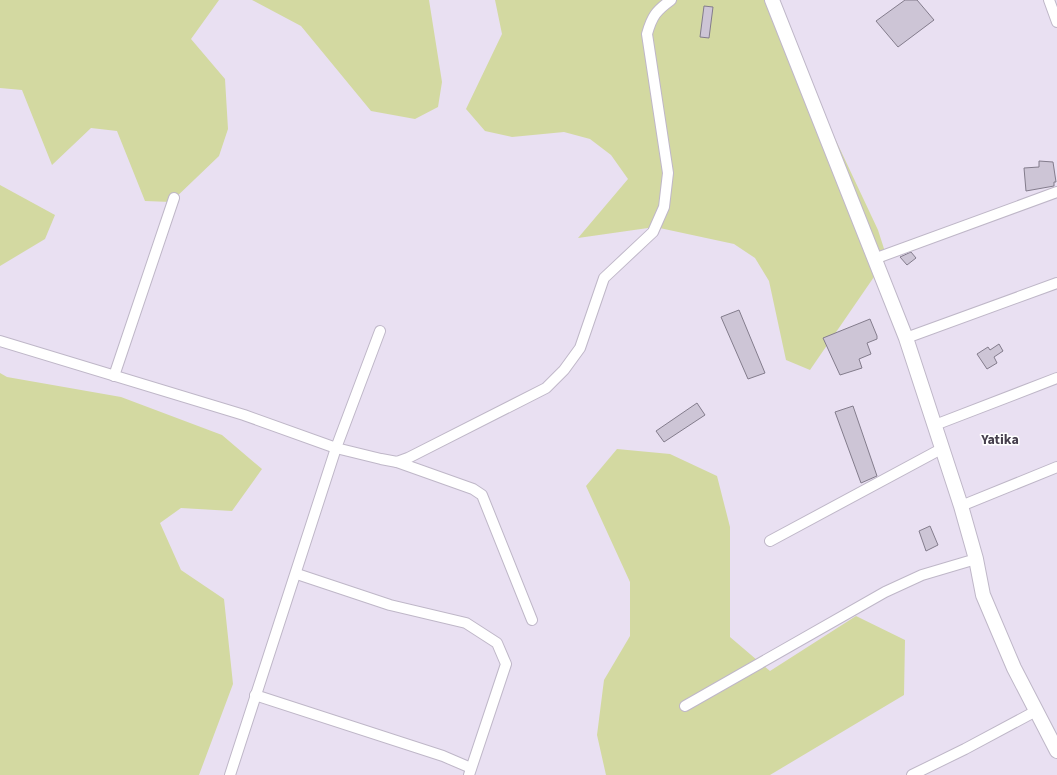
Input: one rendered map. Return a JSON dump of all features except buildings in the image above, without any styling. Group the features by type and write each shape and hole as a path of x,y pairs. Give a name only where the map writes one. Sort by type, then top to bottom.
{"main road":[{"path":"772,0 906,338 961,506 976,559 983,595 1014,668 1057,751"}],"street":[{"path":"397,462 408,458 546,388 564,370 580,348 604,278 653,232 664,207 668,173 647,34 651,19 659,9 671,0"},
{"path":"1052,2 1057,22"},
{"path":"874,260 1057,192"},
{"path":"114,376 174,198"},
{"path":"906,338 1057,283"},
{"path":"230,775 336,448 380,330"},
{"path":"0,341 244,415 336,448 397,462 473,489 482,495 532,620"},
{"path":"935,425 1057,378"},
{"path":"770,541 943,448"},
{"path":"961,506 1057,467"},
{"path":"685,706 885,592 922,575 976,559"},
{"path":"255,694 443,756 470,772 506,664 497,643 466,623 390,605 296,574"},
{"path":"912,775 965,749 1036,711"}],"green space":[{"path":"0,0 219,0 191,39 225,79 228,129 219,156 171,202 145,201 117,131 91,128 52,165 22,90 0,88"},
{"path":"252,0 429,0 442,82 438,107 415,119 371,111 301,26"},
{"path":"495,0 770,0 878,230 887,258 810,370 786,360 769,281 755,258 734,244 655,227 578,238 628,179 611,155 590,139 564,132 512,137 485,131 466,109 502,34"},
{"path":"0,185 55,215 45,239 0,266"},
{"path":"0,373 7,377 121,397 222,435 262,469 232,511 181,508 160,523 181,570 224,599 233,684 199,775 0,775"},
{"path":"617,449 670,454 717,476 730,527 730,637 770,671 856,616 905,640 904,695 770,775 606,775 597,735 604,680 630,636 630,582 586,486"}],"district":[{"name":"Yatika","path":"1000,440"}]}
